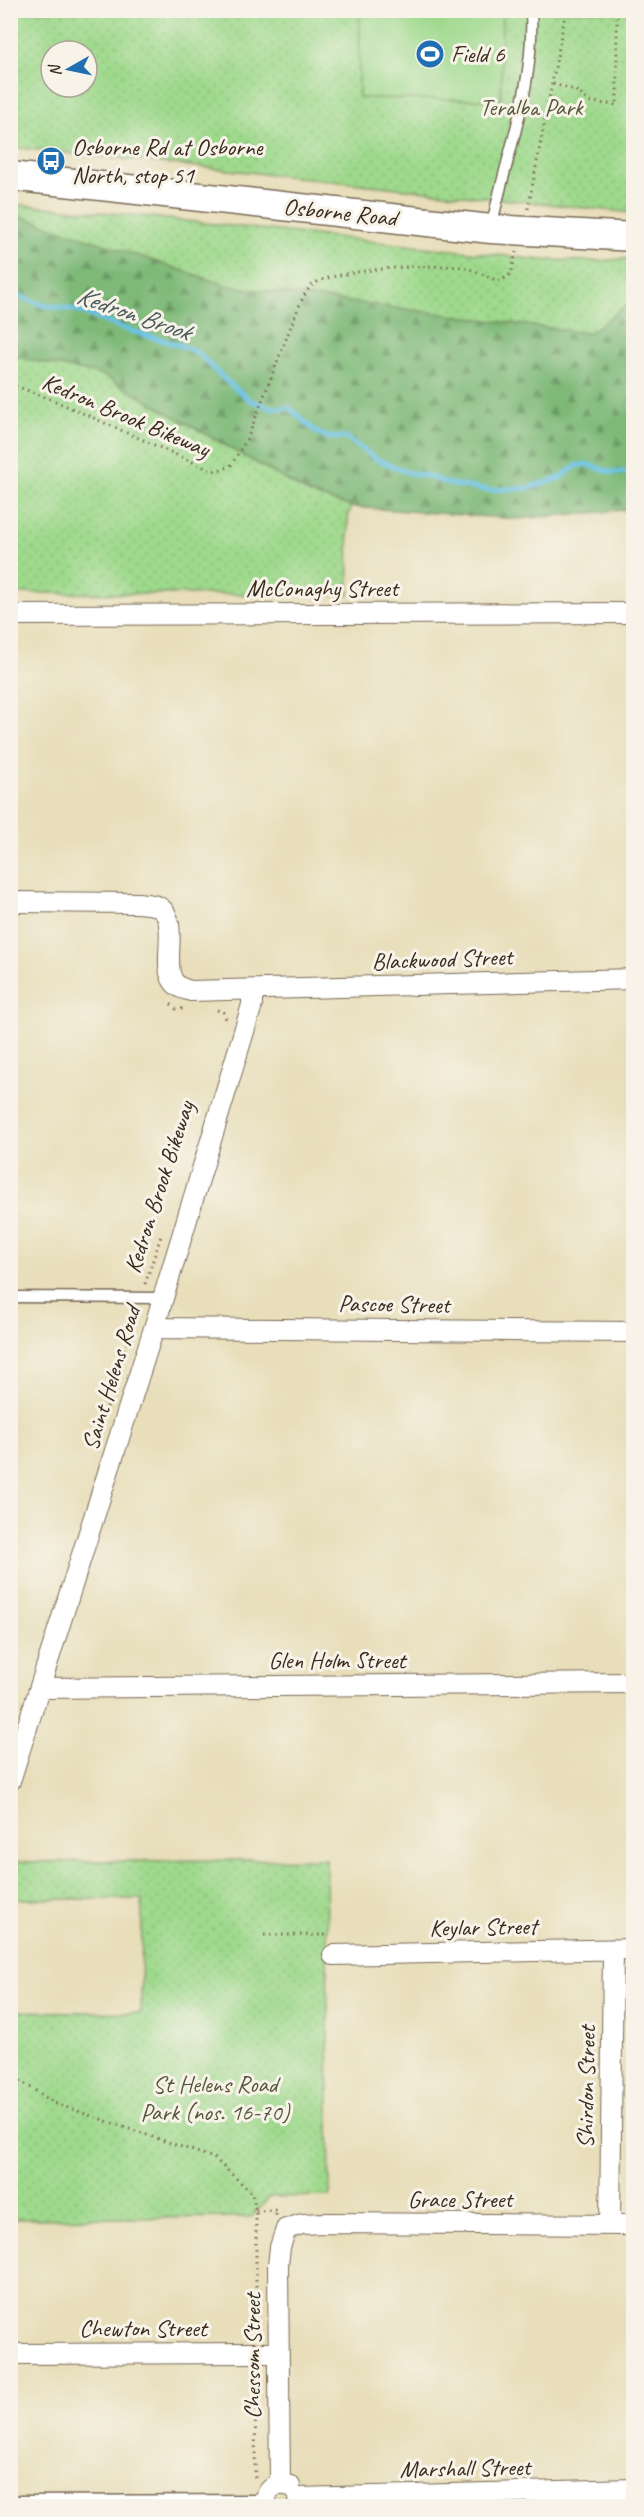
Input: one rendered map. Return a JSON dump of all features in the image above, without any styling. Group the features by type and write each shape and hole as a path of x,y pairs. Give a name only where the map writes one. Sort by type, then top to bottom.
{"street":[{"name":"Osborne Road","path":"10,177 491,229 633,237"},
{"name":"McConaghy Street","path":"10,615 633,613"},
{"path":"10,902 138,903 157,906 165,912 168,921 170,972 173,982"},
{"name":"Blackwood Street","path":"173,982 191,991 633,979"},
{"name":"Saint Helens Road","path":"10,1780 154,1328 252,1005 252,990"},
{"name":"Pascoe Street","path":"154,1328 633,1332"},
{"name":"Glen Holm Street","path":"40,1688 633,1683"},
{"name":"Keylar Street","path":"333,1956 633,1949"},
{"name":"Shirdon Street","path":"610,2225 613,1950"},
{"name":"Grace Street","path":"286,2229 302,2224 324,2223 633,2224"},
{"name":"Chessom Street","path":"279,2484 278,2265 280,2247 286,2229"},
{"name":"Chewton Street","path":"10,2354 277,2353"},
{"path":"267,2503 268,2491 279,2484 294,2489 297,2502"},
{"name":"Marshall Street","path":"297,2502 497,2499 633,2489"}],"lane":[{"path":"491,229 526,90 532,51 531,10"},
{"path":"10,1297 162,1298"},
{"path":"10,2501 267,2503"}],"path":[{"path":"520,209 528,210 566,10"},
{"path":"553,84 575,90 590,102 617,105 616,10"},
{"name":"Kedron Brook Bikeway","path":"10,384 53,400 213,471 230,467 248,438 295,316 303,297 312,285 324,279 345,274 433,266 463,268 500,281 511,274 516,249"},
{"path":"173,982 172,1007 187,1009"},
{"path":"209,1009 223,1012 227,1016 228,1026"},
{"name":"Kedron Brook Bikeway","path":"107,1409 163,1229"},
{"path":"264,1935 327,1935"},
{"path":"10,2074 54,2103 214,2158 252,2193 256,2211"}],"green space":[{"name":"Teralba Park","path":"11,11 633,11 633,213 11,147"},
{"name":"Field 6","path":"360,11 502,11 501,100 359,98"},
{"path":"11,204 542,260 597,261 633,258 633,301 588,333 229,286 11,213"},
{"path":"11,213 229,286 588,333 633,301 633,509 518,519 352,507 311,494 102,375 11,356"},
{"path":"11,356 102,375 310,494 352,507 348,515 349,595 11,593"},
{"name":"St Helens Road Park (nos. 16-70)","path":"326,1859 330,2196 270,2197 251,2217 11,2219 11,2011 141,2013 142,1899 11,1899 11,1878 16,1862"}],"waterway":[{"name":"Kedron Brook","path":"10,292 42,305 76,310 122,328 185,347 199,354 251,401 272,408 290,408 316,432 326,437 347,438 374,458 409,473 427,476 449,484 487,490 528,488 560,478 576,466 585,464 611,472 634,473"}],"place":[{"name":"Field 6","path":"430,54"},
{"name":"Osborne Rd at Osborne North, stop 51","path":"51,161"}]}
